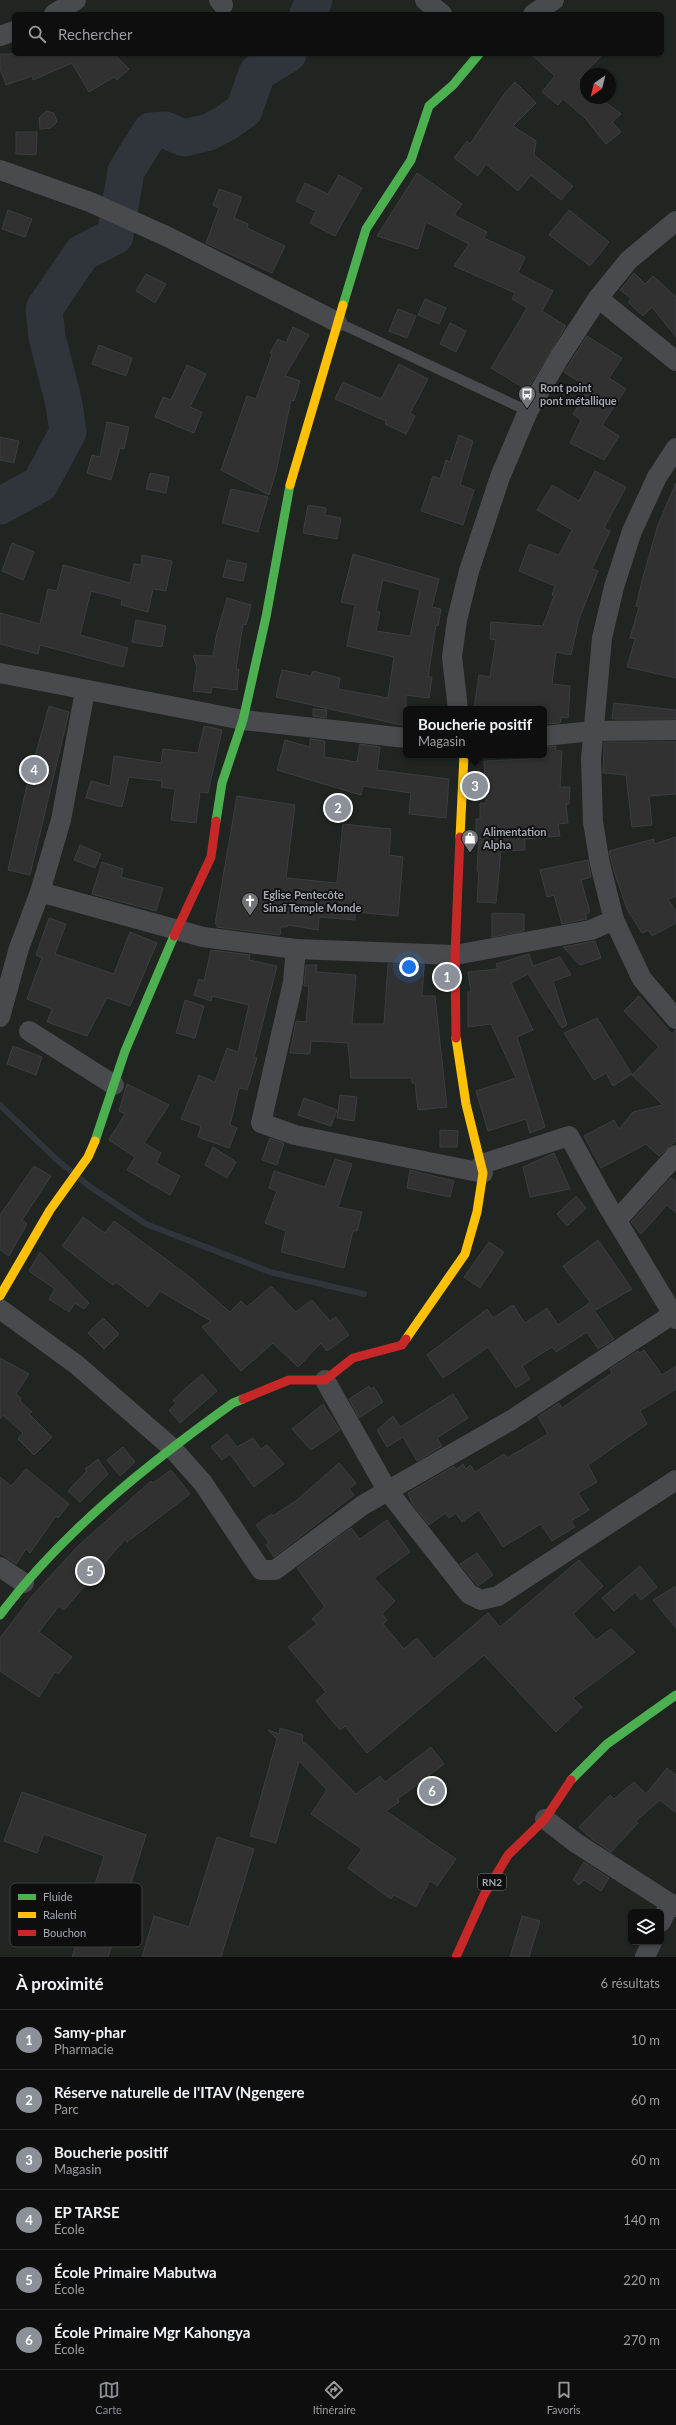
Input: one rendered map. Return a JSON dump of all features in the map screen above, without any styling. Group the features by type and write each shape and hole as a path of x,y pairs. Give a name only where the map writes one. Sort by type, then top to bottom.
{"main road":[{"path":"0,1296 64,1190 88,1157 95,1142 125,1051 177,929 211,857 222,783 243,720 266,617 292,474 366,229 411,160 429,106 453,85 477,56"},
{"path":"0,1615 24,1583 48,1556 171,1447 233,1403 289,1380 325,1380 353,1358 402,1345 465,1254 477,1212 482,1169 466,1104 456,1047 455,955 464,758"},
{"name":"RN2","path":"456,1957 484,1895 508,1855 544,1819 575,1774 607,1744 676,1695"}],"street":[{"path":"57,12 76,0"},
{"path":"425,0 440,12"},
{"path":"537,12 554,0"},
{"path":"0,36 12,32"},
{"path":"0,170 90,202 166,236 337,322"},
{"path":"458,706 452,657 457,620 470,571 500,477 528,412 559,358 598,298 629,260 676,221"},
{"path":"598,298 676,361"},
{"path":"676,448 657,477 632,531 614,587 602,638 591,759 593,822 600,864 614,920 642,979 676,1019"},
{"path":"0,673 85,691 243,720 403,738"},
{"path":"0,1017 19,948 40,892 61,820 85,691"},
{"path":"547,736 594,731 676,730"},
{"path":"40,892 203,937 296,949 455,955 591,930 614,920"},
{"path":"0,1309 77,1366 171,1447 203,1483 261,1570 275,1570 363,1504 513,1419 675,1317 569,1136 482,1169 295,1135 261,1123 293,982 296,949"},
{"path":"29,1031 114,1085"},
{"path":"617,1220 676,1155"},
{"path":"325,1380 387,1490 468,1594 481,1600 498,1596 676,1480"},
{"path":"0,1567 24,1583"},
{"path":"544,1819 582,1847 673,1905 664,1918"},
{"path":"645,1957 651,1945"}],"lane":[{"path":"337,322 528,412"}],"shaded area":[{"path":"0,0 676,0 676,1957 0,1957"}],"building":[{"path":"0,54 12,54 12,56 116,56 129,69 117,80 114,77 89,92 72,63 33,80 32,76 6,85 0,68"},
{"path":"533,56 601,56 590,68 580,68 580,78 578,80 580,82 580,104 608,104 621,114 612,122 621,132 606,144 585,118 563,99 558,105 542,92 555,76"},
{"path":"515,82 536,103 513,126 536,141 534,155 573,186 561,200 531,175 518,191 486,164 478,176 454,158 467,141 470,144 505,93"},
{"path":"46,111 54,113 57,122 51,128 40,129 39,118"},
{"path":"16,132 37,132 36,155 16,154"},
{"path":"417,173 462,204 454,215 487,232 484,238 525,257 518,273 553,291 542,311 566,326 527,390 491,368 527,308 512,299 515,293 454,266 469,244 426,222 418,249 377,236"},
{"path":"339,175 362,188 335,236 310,223 316,211 296,201 305,183 328,194"},
{"path":"219,189 242,197 234,218 248,224 247,228 285,246 272,273 206,243 219,208 213,205"},
{"path":"8,210 32,219 25,237 2,229"},
{"path":"569,210 609,242 590,266 549,235"},
{"path":"634,273 645,284 653,276 676,297 676,337 652,307 643,316 628,302 631,298 620,290"},
{"path":"146,274 166,284 155,303 136,291"},
{"path":"425,299 446,308 439,324 418,315"},
{"path":"398,309 416,316 407,338 389,331"},
{"path":"450,323 466,331 456,352 440,344"},
{"path":"293,327 309,335 285,376 300,381 294,401 291,400 276,472 269,495 221,470 247,396 256,399 272,354 270,353 278,339 286,343"},
{"path":"587,336 622,358 609,378 626,389 602,425 619,436 604,460 570,443 581,420 573,414 589,388 564,372"},
{"path":"99,345 132,358 126,376 92,364"},
{"path":"399,364 428,379 410,413 415,416 406,434 385,424 386,421 335,399 343,382 381,399"},
{"path":"187,365 206,374 190,407 202,412 194,433 155,417 163,397 171,400"},
{"path":"107,422 129,427 124,449 120,448 111,480 87,473 92,455 100,457"},
{"path":"459,435 473,441 460,485 474,490 463,525 421,511 433,476 440,479 446,460 450,462"},
{"path":"0,437 19,441 14,463 0,460"},
{"path":"595,471 626,487 604,528 610,531 592,569 598,571 579,619 571,655 556,652 552,684 570,686 568,718 562,717 560,723 547,724 547,706 474,706 479,675 490,677 496,640 490,639 491,622 543,626 554,596 552,595 555,586 519,571 529,544 559,555 572,530 537,510 552,485 579,501"},
{"path":"150,473 169,477 166,493 146,489"},
{"path":"676,483 676,678 627,667 635,639 630,638 639,607 636,606 643,577 658,525"},
{"path":"231,489 268,497 258,532 222,523"},
{"path":"308,505 326,508 325,515 341,518 337,539 303,533"},
{"path":"12,543 34,552 23,580 2,571"},
{"path":"353,554 439,579 432,607 441,609 438,626 436,625 428,677 432,677 429,698 406,695 406,706 403,706 403,725 276,697 282,670 311,676 313,671 340,678 338,689 388,698 394,657 347,646 355,605 341,602","holes":["383,580 420,590 410,636 376,631 380,612 376,611"]},
{"path":"142,555 172,561 166,591 153,589 148,612 121,605 122,599 91,591 80,635 128,648 123,667 40,645 38,654 0,644 0,613 40,624 48,589 57,591 63,565 130,583 134,564 141,565"},
{"path":"227,560 247,564 243,581 223,577"},
{"path":"227,598 251,605 246,625 243,624 236,669 239,669 237,690 212,687 211,693 193,691 197,667 193,655 213,656 216,637"},
{"path":"136,620 166,626 162,647 132,642"},
{"path":"614,703 676,710 676,719 612,719"},
{"path":"49,706 69,712 30,875 8,870 27,785"},
{"path":"313,709 327,710 326,718 313,716"},
{"path":"204,726 222,730 208,793 200,792 196,823 171,820 175,789 161,787 162,781 129,777 122,807 86,798 91,781 110,786 114,756 161,763 163,749 198,753"},
{"path":"310,739 325,741 324,757 357,762 360,744 380,747 377,770 449,779 446,818 409,814 411,793 363,786 361,795 277,770 285,740 310,747"},
{"path":"604,742 676,742 676,794 649,796 652,825 632,827 626,775 603,773"},
{"path":"556,746 555,750 562,751 560,787 570,787 569,804 566,804 568,823 558,824 560,836 525,839 525,850 501,851 496,903 477,902 479,836 476,836 476,819 480,819 480,803 486,803 484,761 547,758 547,747"},
{"path":"237,796 295,805 286,878 337,883 343,824 391,829 389,855 403,857 398,916 355,912 355,920 319,917 318,930 288,925 287,927 281,927 280,935 217,927 217,924 215,924"},
{"path":"676,837 676,896 668,899 676,912 676,923 652,936 648,930 642,933 627,909 609,851 654,839 654,844"},
{"path":"80,845 101,854 95,868 74,860"},
{"path":"588,860 591,877 581,880 590,912 585,914 587,919 562,924 554,895 547,897 540,870"},
{"path":"102,862 123,869 121,877 163,888 156,911 92,894"},
{"path":"492,913 524,914 524,931 492,937"},
{"path":"49,918 66,924 55,954 114,974 130,932 157,943 130,1006 107,998 87,1036 47,1022 52,1009 27,999 42,958 36,955"},
{"path":"595,941 601,958 580,965 563,947"},
{"path":"211,950 250,955 249,960 277,966 254,1057 257,1058 247,1090 239,1088 230,1125 237,1128 229,1148 198,1137 201,1126 181,1119 199,1075 215,1082 227,1048 238,1052 249,1005 212,996 211,1001 194,995 199,979 204,981"},
{"path":"529,954 533,966 560,957 571,975 553,981 567,1025 562,1028 528,974 511,983 533,1030 517,1037 545,1127 530,1133 526,1119 488,1131 476,1091 516,1078 491,1024 468,1027 468,992 471,992 468,972 498,969 496,964"},
{"path":"388,964 424,965 422,996 435,996 447,1107 418,1110 415,1083 412,1083 412,1078 351,1078 348,1043 311,1041 310,1054 290,1053 296,1021 306,1022 309,986 304,986 306,965 317,965 316,972 356,975 352,1024 384,1024"},
{"path":"639,996 672,1034 676,1030 676,1141 659,1156 646,1144 601,1168 584,1136 614,1120 619,1129 633,1112 663,1105 632,1075 659,1047 624,1011"},
{"path":"185,1000 204,1006 195,1038 176,1033"},
{"path":"597,1018 632,1074 613,1086 606,1073 594,1080 564,1033"},
{"path":"13,1046 42,1057 36,1075 7,1064"},
{"path":"127,1084 169,1105 144,1143 161,1153 156,1163 180,1176 170,1195 127,1170 135,1157 109,1140 125,1114 119,1111"},
{"path":"340,1095 357,1097 354,1121 337,1118"},
{"path":"304,1098 337,1110 331,1126 298,1115"},
{"path":"440,1130 458,1131 457,1147 440,1147"},
{"path":"270,1138 284,1143 277,1165 262,1160"},
{"path":"213,1147 236,1162 227,1178 205,1165"},
{"path":"554,1153 570,1189 530,1197 523,1167"},
{"path":"335,1159 352,1164 338,1207 362,1212 357,1231 353,1231 344,1268 281,1252 286,1231 265,1223 277,1191 269,1188 274,1171 325,1187"},
{"path":"34,1166 51,1176 22,1220 27,1224 9,1256 0,1250 0,1215"},
{"path":"410,1170 454,1181 450,1197 407,1188"},
{"path":"671,1178 676,1182 676,1213 667,1205 641,1234 631,1222"},
{"path":"576,1196 586,1208 567,1226 557,1214"},
{"path":"83,1217 105,1233 114,1221 186,1274 230,1312 241,1301 247,1307 271,1286 296,1312 312,1300 330,1321 336,1317 349,1335 327,1351 321,1343 298,1367 273,1343 241,1371 202,1327 211,1321 160,1291 148,1307 116,1282 113,1285 62,1246"},
{"path":"598,1240 632,1289 596,1310 563,1266"},
{"path":"489,1242 504,1252 480,1288 464,1277"},
{"path":"40,1252 89,1303 84,1309 75,1303 69,1312 49,1299 55,1289 29,1271"},
{"path":"589,1303 614,1339 598,1349 587,1332 556,1352 552,1347 522,1366 530,1379 516,1388 488,1347 443,1378 427,1355 487,1309 493,1318 513,1305 525,1323 547,1308 558,1325"},
{"path":"103,1318 119,1334 104,1349 88,1333"},
{"path":"644,1350 662,1375 676,1366 676,1389 640,1411 647,1424 588,1465 597,1482 578,1493 589,1510 571,1521 575,1527 552,1541 541,1524 503,1547 479,1510 462,1522 456,1513 449,1518 445,1513 429,1525 412,1503 408,1493 454,1466 456,1470 463,1464 466,1469 470,1465 475,1472 504,1454 507,1458 548,1434 538,1417 559,1403 562,1408 612,1373 610,1369 638,1351 639,1353"},
{"path":"0,1358 29,1374 16,1394 21,1398 20,1401 32,1412 29,1414 52,1437 34,1455 18,1439 23,1433 3,1415 0,1419"},
{"path":"202,1374 217,1391 180,1423 169,1410 176,1404 173,1400"},
{"path":"369,1386 371,1389 374,1387 383,1402 359,1418 349,1399"},
{"path":"453,1394 468,1418 437,1438 442,1446 417,1461 403,1437 387,1447 377,1430 393,1416 400,1427"},
{"path":"323,1404 340,1430 311,1450 292,1429"},
{"path":"227,1434 237,1447 253,1438 261,1449 267,1445 284,1464 254,1487 230,1454 222,1460 211,1447"},
{"path":"123,1447 135,1462 120,1476 107,1460"},
{"path":"98,1459 108,1474 80,1502 68,1491 87,1471 85,1469"},
{"path":"339,1463 356,1483 349,1489 354,1495 274,1557 266,1545 269,1543 256,1525 297,1500"},
{"path":"26,1469 69,1504 58,1518 56,1516 30,1553 26,1549 16,1564 0,1553 0,1477 11,1486"},
{"path":"171,1470 190,1494 127,1542 125,1539 64,1610 59,1606 39,1632 72,1657 58,1674 55,1672 39,1697 0,1671 0,1638 32,1596 78,1546 151,1481 153,1483"},
{"path":"387,1520 410,1552 374,1578 395,1601 382,1614 387,1620 383,1624 404,1649 417,1638 434,1659 488,1613 500,1627 579,1560 603,1586 573,1614 596,1640 611,1629 635,1652 573,1698 582,1707 556,1732 484,1655 367,1753 345,1726 340,1730 316,1701 326,1692 288,1647 317,1624 312,1619 325,1607 297,1568 351,1528 360,1539"},
{"path":"477,1553 493,1575 478,1586 460,1564"},
{"path":"640,1566 657,1587 641,1600 635,1592 614,1611 602,1598"},
{"path":"676,1586 676,1628 653,1600"},
{"path":"280,1728 303,1735 302,1742 306,1743 356,1794 380,1776 385,1782 431,1747 444,1764 398,1799 399,1802 386,1811 456,1859 437,1886 430,1881 416,1907 394,1895 391,1899 348,1868 362,1849 311,1814 327,1790 299,1761 276,1843 250,1836 277,1739 268,1730 279,1734"},
{"path":"667,1768 676,1775 676,1813 660,1800 636,1821 638,1823 611,1852 592,1839 579,1827 610,1795 614,1799 634,1782 646,1794"},
{"path":"22,1792 146,1835 131,1883 95,1883 104,1856 44,1834 37,1853 4,1841"},
{"path":"217,1837 254,1849 221,1957 142,1957 154,1916 189,1927"},
{"path":"584,1862 609,1878 601,1891 584,1880 579,1885 573,1880"},
{"path":"522,1916 540,1921 529,1957 510,1957"},
{"path":"75,1947 111,1947 108,1957 72,1957"}],"waterway":[{"path":"309,12 314,0"},
{"path":"0,506 40,484 68,432 64,404 47,337 44,309 82,253 115,236 126,171 151,131 165,130 184,138 209,132 226,123 244,110 257,73 285,56"},
{"path":"0,1105 56,1159 89,1186 146,1224 270,1272 364,1294"}],"traffic: fast":[{"path":"343,305 366,229 411,160 429,106 453,85 477,56"},
{"path":"216,821 222,783 243,720 266,617 290,485"},
{"path":"95,1141 125,1051 174,936"},
{"path":"0,1615 51,1555 108,1500 201,1426 233,1403 243,1399"},
{"path":"571,1780 607,1744 676,1695"}],"traffic: slow":[{"path":"290,485 343,305"},
{"path":"460,837 464,758"},
{"path":"406,1339 465,1254 477,1212 483,1173 466,1104 456,1038"},
{"path":"0,1296 50,1210 88,1157 95,1141"}],"traffic: jam":[{"path":"174,936 211,857 216,821"},
{"path":"456,1038 455,955 460,837"},
{"path":"243,1399 289,1380 325,1380 353,1358 402,1345 406,1339"},
{"path":"456,1957 484,1895 508,1855 545,1819 571,1780"}],"place":[{"name":"Ront point pont métallique","path":"527,409"},
{"name":"EP TARSE","path":"34,770"},
{"name":"Boucherie positif","path":"475,786"},
{"name":"Réserve naturelle de l'ITAV (Ngengere","path":"338,808"},
{"name":"Alimentation Alpha","path":"470,853"},
{"name":"Eglise Pentecôte Sinaï Temple Monde","path":"250,916"},
{"name":"Samy-phar","path":"447,977"},
{"name":"École Primaire Mabutwa","path":"90,1571"},
{"name":"École Primaire Mgr Kahongya","path":"432,1791"}]}
